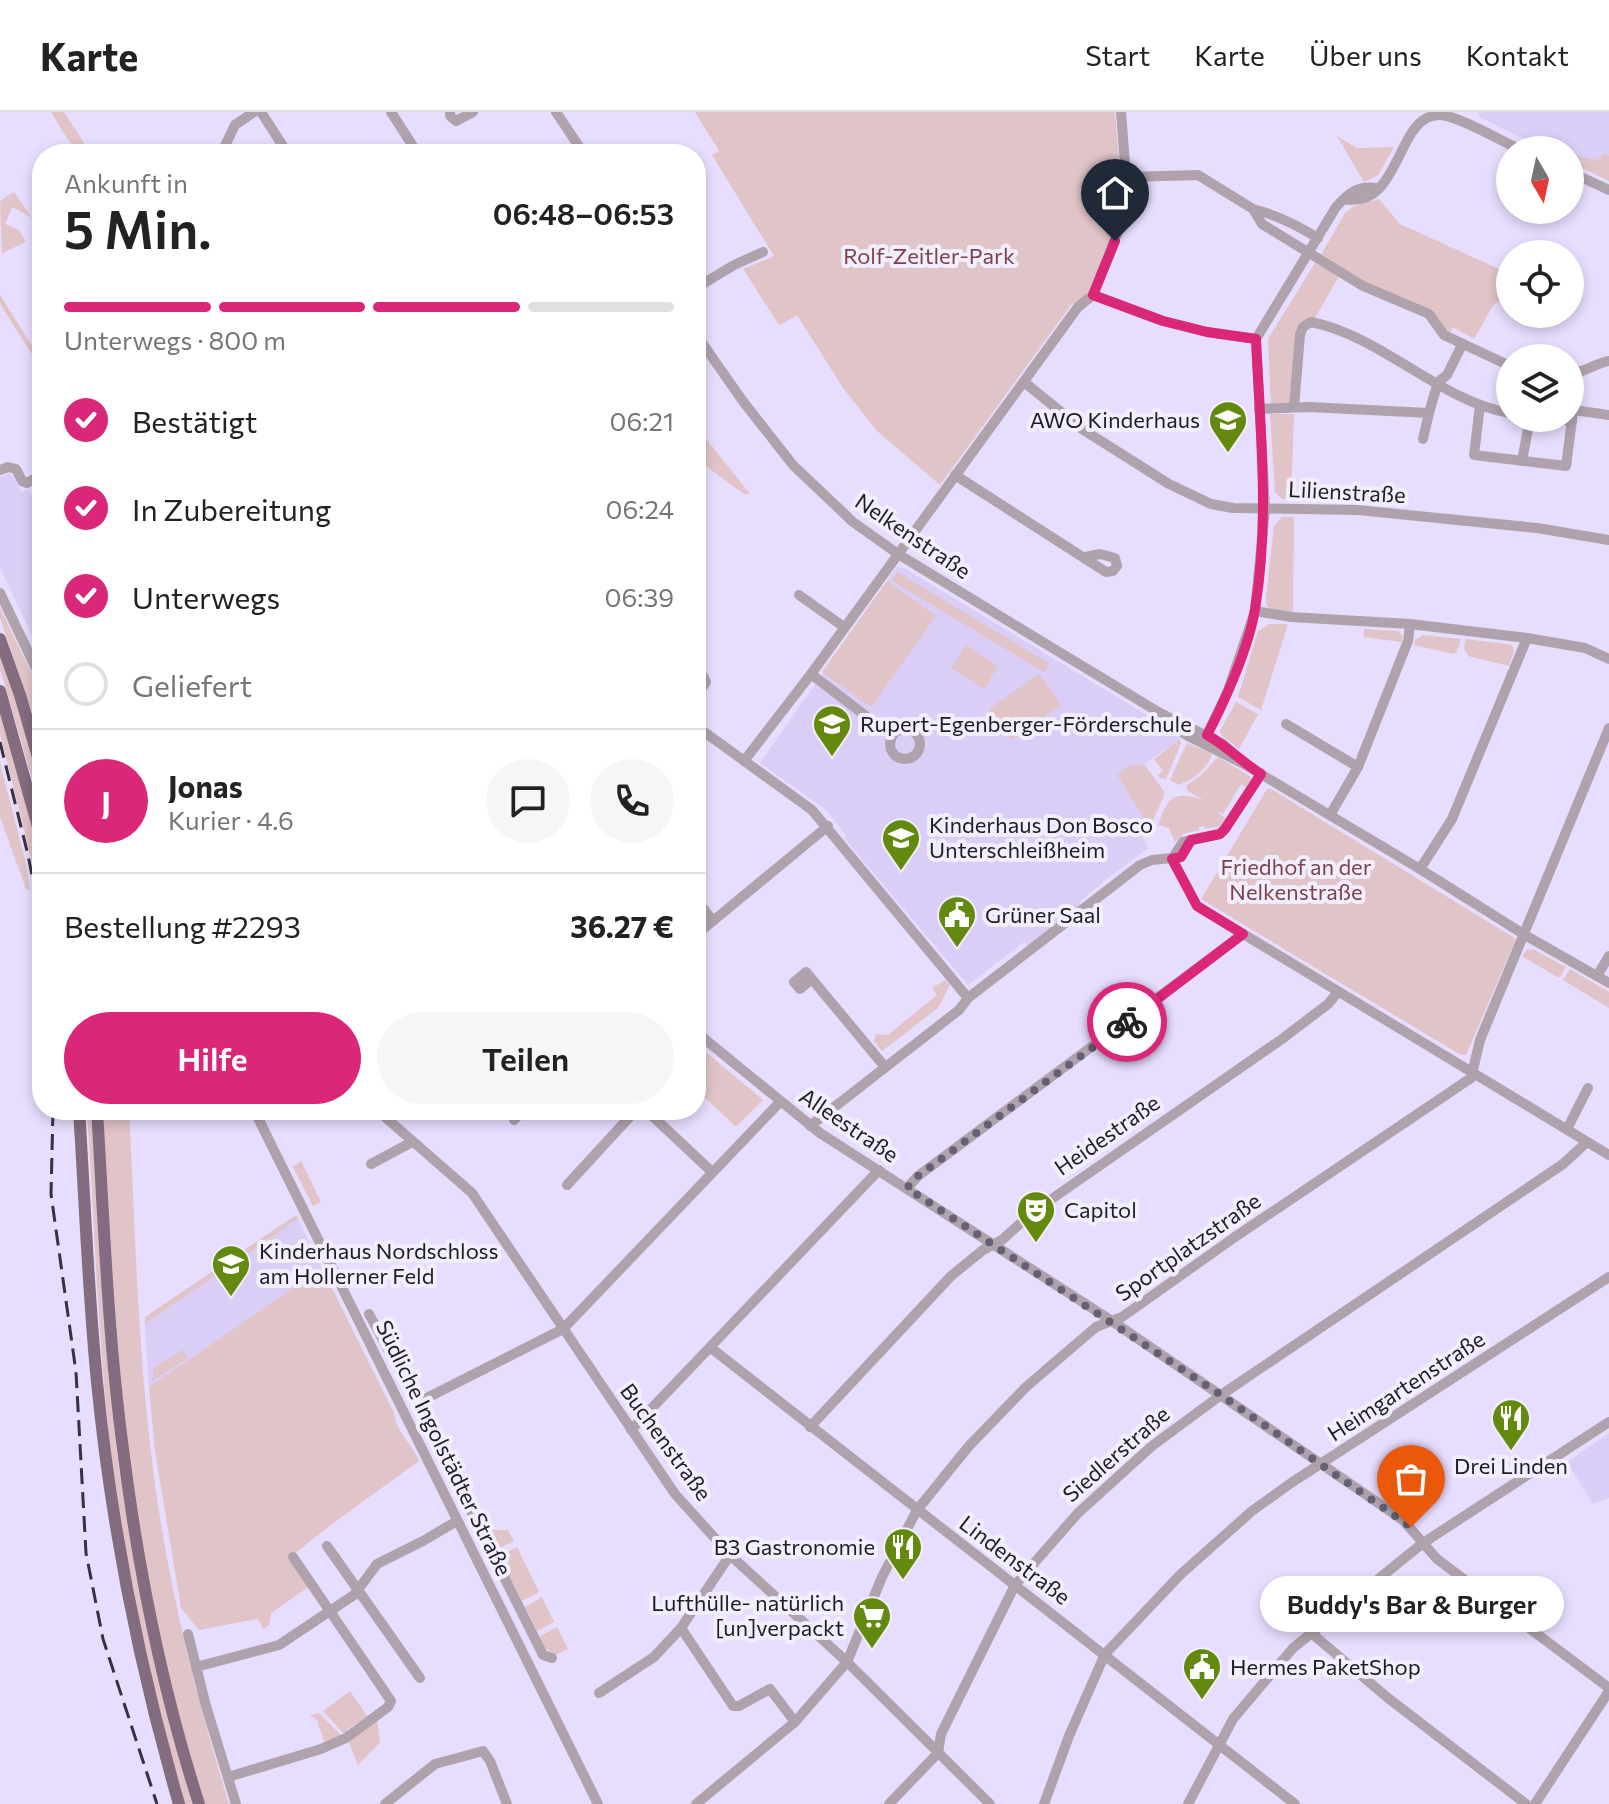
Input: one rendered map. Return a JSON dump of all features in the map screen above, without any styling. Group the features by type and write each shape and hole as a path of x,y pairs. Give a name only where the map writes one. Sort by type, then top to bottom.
{"main road":[{"path":"0,639 32,736"},
{"path":"0,691 32,805"},
{"path":"80,1120 97,1383 120,1555 139,1653 179,1804"},
{"path":"98,1120 123,1449 152,1625 174,1720 199,1804"}],"street":[{"path":"226,144 235,125 254,112"},
{"path":"261,112 282,144"},
{"path":"391,112 412,144"},
{"path":"450,112 455,121 472,112"},
{"path":"556,112 577,144"},
{"path":"744,761 811,674 1078,307 1093,295 1122,221 1126,177 1121,112"},
{"path":"1204,739 1227,693 1255,611 1265,509 1256,339 1344,199 1351,191 1377,188 1386,181 1420,122 1428,117 1447,114 1496,138"},
{"path":"1126,177 1198,175 1253,209 1278,215 1318,238"},
{"path":"1584,178 1609,190"},
{"path":"1253,209 1262,224 1363,286 1429,314 1444,335 1496,360"},
{"path":"706,282 763,252"},
{"path":"1093,295 1163,321 1207,332 1256,339"},
{"path":"1294,407 1300,335 1303,327 1311,322 1335,328 1480,405 1496,409"},
{"path":"1423,439 1438,382 1447,375 1462,345"},
{"name":"Nelkenstraße","path":"706,348 793,465 839,511 898,554 1160,713 1171,726 1204,739 1609,983"},
{"path":"1584,369 1609,361"},
{"name":"Lilienstraße","path":"1024,382 1082,429 1169,484 1211,504 1233,508 1358,510 1537,528 1609,540"},
{"path":"1480,405 1474,455 1566,466 1571,432"},
{"path":"1259,409 1294,407 1429,413"},
{"path":"1584,416 1609,415"},
{"path":"1522,461 1527,432"},
{"path":"0,470 8,467 16,469 22,481 27,483 32,480"},
{"path":"955,475 1086,557"},
{"path":"0,593 32,660"},
{"path":"799,595 844,627"},
{"path":"1255,611 1291,617 1410,624 1527,638 1585,648 1609,659"},
{"path":"1330,815 1358,767 1408,641 1410,624"},
{"path":"1420,869 1452,819 1527,638"},
{"path":"811,674 892,736"},
{"path":"1286,724 1358,767"},
{"path":"706,733 812,810 828,826 968,998"},
{"path":"1472,1072 1480,1040 1608,736"},
{"path":"1172,859 1183,842 1220,834 1261,774"},
{"path":"706,927 828,826"},
{"path":"810,1126 1140,865 1152,860 1172,859"},
{"path":"1172,859 1197,906 1609,1155"},
{"path":"706,912 713,921"},
{"path":"907,1188 918,1176 1243,934"},
{"path":"1597,976 1609,956"},
{"path":"812,979 885,1067"},
{"name":"Heidestraße","path":"810,1427 951,1276 1002,1240 1033,1212 1282,1039 1328,1004 1338,992"},
{"name":"Alleestraße","path":"706,1040 810,1126 1112,1321 1403,1520 1437,1559 1609,1690"},
{"name":"Sportplatzstraße","path":"696,1804 795,1722 847,1662 882,1577 917,1510 969,1446 1026,1387 1096,1327 1122,1317 1471,1078 1472,1072"},
{"path":"1567,1129 1588,1088"},
{"path":"417,1403 563,1329 780,1102"},
{"name":"Südliche Ingolstädter Straße","path":"259,1120 598,1804"},
{"name":"Buchenstraße","path":"388,1120 472,1193 675,1494 730,1555 847,1662 990,1804"},
{"path":"567,1185 627,1120"},
{"path":"657,1120 711,1171"},
{"path":"371,1164 412,1142"},
{"name":"Siedlerstraße","path":"889,1804 938,1753 941,1734 1015,1585 1078,1513 1152,1446 1221,1395 1563,1164 1587,1142"},
{"path":"631,1430 879,1170"},
{"name":"Heimgartenstraße","path":"1044,1804 1069,1736 1105,1654 1181,1574 1252,1511 1609,1277"},
{"path":"369,1314 543,1655 552,1658"},
{"name":"Lindenstraße","path":"711,1348 1295,1804"},
{"path":"1188,1804 1219,1743 1260,1685 1310,1632 1423,1543 1609,1422"},
{"path":"196,1667 279,1645 357,1590 377,1564 457,1521"},
{"path":"327,1546 420,1678"},
{"path":"599,1693 654,1657 681,1628 730,1555"},
{"path":"228,1777 321,1749 346,1738 390,1706 390,1697 293,1557"},
{"path":"681,1628 733,1706 739,1706 770,1689 795,1722"},
{"path":"1310,1632 1388,1698 1526,1804"},
{"path":"188,1634 236,1804"},
{"path":"1535,1804 1609,1690"},
{"path":"385,1804 435,1764 475,1751 483,1751 490,1761 507,1804"}],"shaded area":[{"path":"1479,112 1609,112 1609,181 1584,169 1584,136 1518,136 1478,116"},
{"path":"10,473 22,492 28,489 32,495 32,635 0,568 0,477"},
{"path":"897,567 904,568 1140,711 1180,739 1137,769 1154,824 1143,838 1148,848 1104,881 1081,901 1079,907 1029,946 1024,942 968,985 844,838 846,835 825,809 760,763"},
{"name":"Kinderhaus Nordschloss am Hollerner Feld","path":"298,1219 322,1268 149,1387 145,1324"},
{"path":"1609,1433 1609,1498 1593,1504 1567,1462"}],"green space":[{"path":"51,112 64,112 85,144 72,144"},
{"name":"Rolf-Zeitler-Park","path":"695,112 1115,112 1122,197 1109,247 1092,289 1087,296 1071,305 940,485 877,431 843,388 797,315 780,325 777,322 743,269 774,256 712,155 719,151"},
{"path":"1337,136 1357,148 1394,147 1378,175 1364,182"},
{"path":"1605,153 1609,156 1609,181 1584,169 1584,158 1597,160"},
{"path":"14,192 32,218 12,207 5,224 19,230 26,242 2,253 0,201"},
{"path":"1379,199 1400,224 1496,268 1496,303 1474,339 1453,327 1450,333 1440,322 1321,255 1345,213 1354,206"},
{"path":"1315,263 1339,276 1315,318 1302,324 1292,405 1271,407 1268,339"},
{"path":"0,295 32,345 32,354 0,304"},
{"path":"1270,414 1294,414 1291,499 1282,499 1275,492"},
{"path":"706,439 750,494 744,494 706,466"},
{"path":"1282,517 1294,517 1293,613 1267,607 1274,526"},
{"path":"897,572 1050,664 1044,672 892,581"},
{"path":"887,581 936,616 871,707 822,672"},
{"path":"0,608 32,674 32,712 0,618"},
{"path":"1269,624 1288,624 1261,710 1238,697 1258,631"},
{"path":"1364,629 1398,631 1402,642 1363,637"},
{"path":"1423,635 1461,639 1454,654 1414,645 1415,640"},
{"path":"1466,639 1512,645 1514,651 1509,666 1468,656 1464,648"},
{"path":"966,645 998,666 984,689 951,668"},
{"path":"0,655 32,750 32,779 0,669"},
{"path":"1039,674 1061,705 1012,740 989,709"},
{"path":"1236,702 1258,714 1239,749 1220,731"},
{"path":"0,710 32,825 32,863 0,733"},
{"path":"1180,739 1166,779 1160,778 1158,775 1163,771 1154,759"},
{"path":"1187,743 1212,754 1203,769 1179,785 1170,780"},
{"path":"1218,757 1251,777 1248,788 1241,784 1223,814 1216,810 1226,819 1221,826 1199,827 1199,830 1183,834 1175,842 1169,828 1158,825 1165,808 1178,796 1203,800 1188,791 1186,786"},
{"path":"0,763 30,890 26,889 0,817"},
{"path":"1145,765 1165,793 1150,827 1117,775 1129,766"},
{"name":"Friedhof an der Nelkenstraße","path":"1267,789 1516,939 1466,1055 1461,1055 1201,899"},
{"path":"1533,949 1566,967 1559,978 1522,956"},
{"path":"1570,969 1609,992 1609,1008 1563,980"},
{"path":"945,980 950,985 938,1008 882,1051 874,1041 876,1034 888,1035 937,995 932,988"},
{"path":"706,1052 763,1100 736,1127 706,1098"},
{"path":"88,1120 92,1120 109,1374 124,1504 149,1634 192,1804 185,1804 133,1592 113,1470 103,1367"},
{"path":"104,1120 129,1120 142,1360 156,1489 181,1625 229,1804 205,1804 156,1621 136,1509 115,1310"},
{"path":"301,1161 321,1202 313,1206 293,1167"},
{"path":"296,1215 298,1219 145,1324 145,1317"},
{"path":"322,1268 394,1413 398,1427 419,1461 290,1558 310,1586 271,1613 269,1625 263,1629 258,1619 199,1630 181,1608 155,1451 149,1387"},
{"path":"183,1350 188,1358 152,1381 154,1368"},
{"path":"487,1530 508,1530 514,1541 502,1547 494,1546"},
{"path":"517,1547 539,1592 522,1601 501,1560 505,1553"},
{"path":"542,1597 554,1622 537,1631 525,1607"},
{"path":"557,1627 568,1649 555,1655 545,1648 539,1637"},
{"path":"350,1691 367,1716 348,1729 345,1735 323,1711"},
{"path":"319,1713 343,1737 325,1744 317,1720 310,1715"},
{"path":"377,1720 380,1743 358,1765 348,1740"}],"railway":[{"path":"0,742 32,876"},
{"path":"53,1120 51,1194 76,1372 86,1553 103,1639 157,1804"}],"way so far":[{"path":"1127,1022 918,1176 907,1188 1112,1321 1411,1527"}],"place":[{"name":"AWO Kinderhaus","path":"1228,454"},
{"name":"Rupert-Egenberger-Förderschule","path":"832,758"},
{"name":"Kinderhaus Don Bosco Unterschleißheim","path":"901,872"},
{"name":"Grüner Saal","path":"957,949"},
{"name":"Capitol","path":"1036,1244"},
{"name":"Kinderhaus Nordschloss am Hollerner Feld","path":"231,1298"},
{"name":"Drei Linden","path":"1511,1452"},
{"name":"Buddy's Bar & Burger","path":"1411,1527"},
{"name":"B3 Gastronomie","path":"903,1581"},
{"name":"Lufthülle- natürlich [un]verpackt","path":"872,1650"},
{"name":"Hermes PaketShop","path":"1202,1701"}],"route":[{"path":"1115,241 1093,295 1163,321 1207,332 1256,339 1265,509 1255,611 1227,693 1207,735 1261,774 1220,834 1191,840 1181,857 1172,859 1197,906 1243,934 1127,1022"}]}
